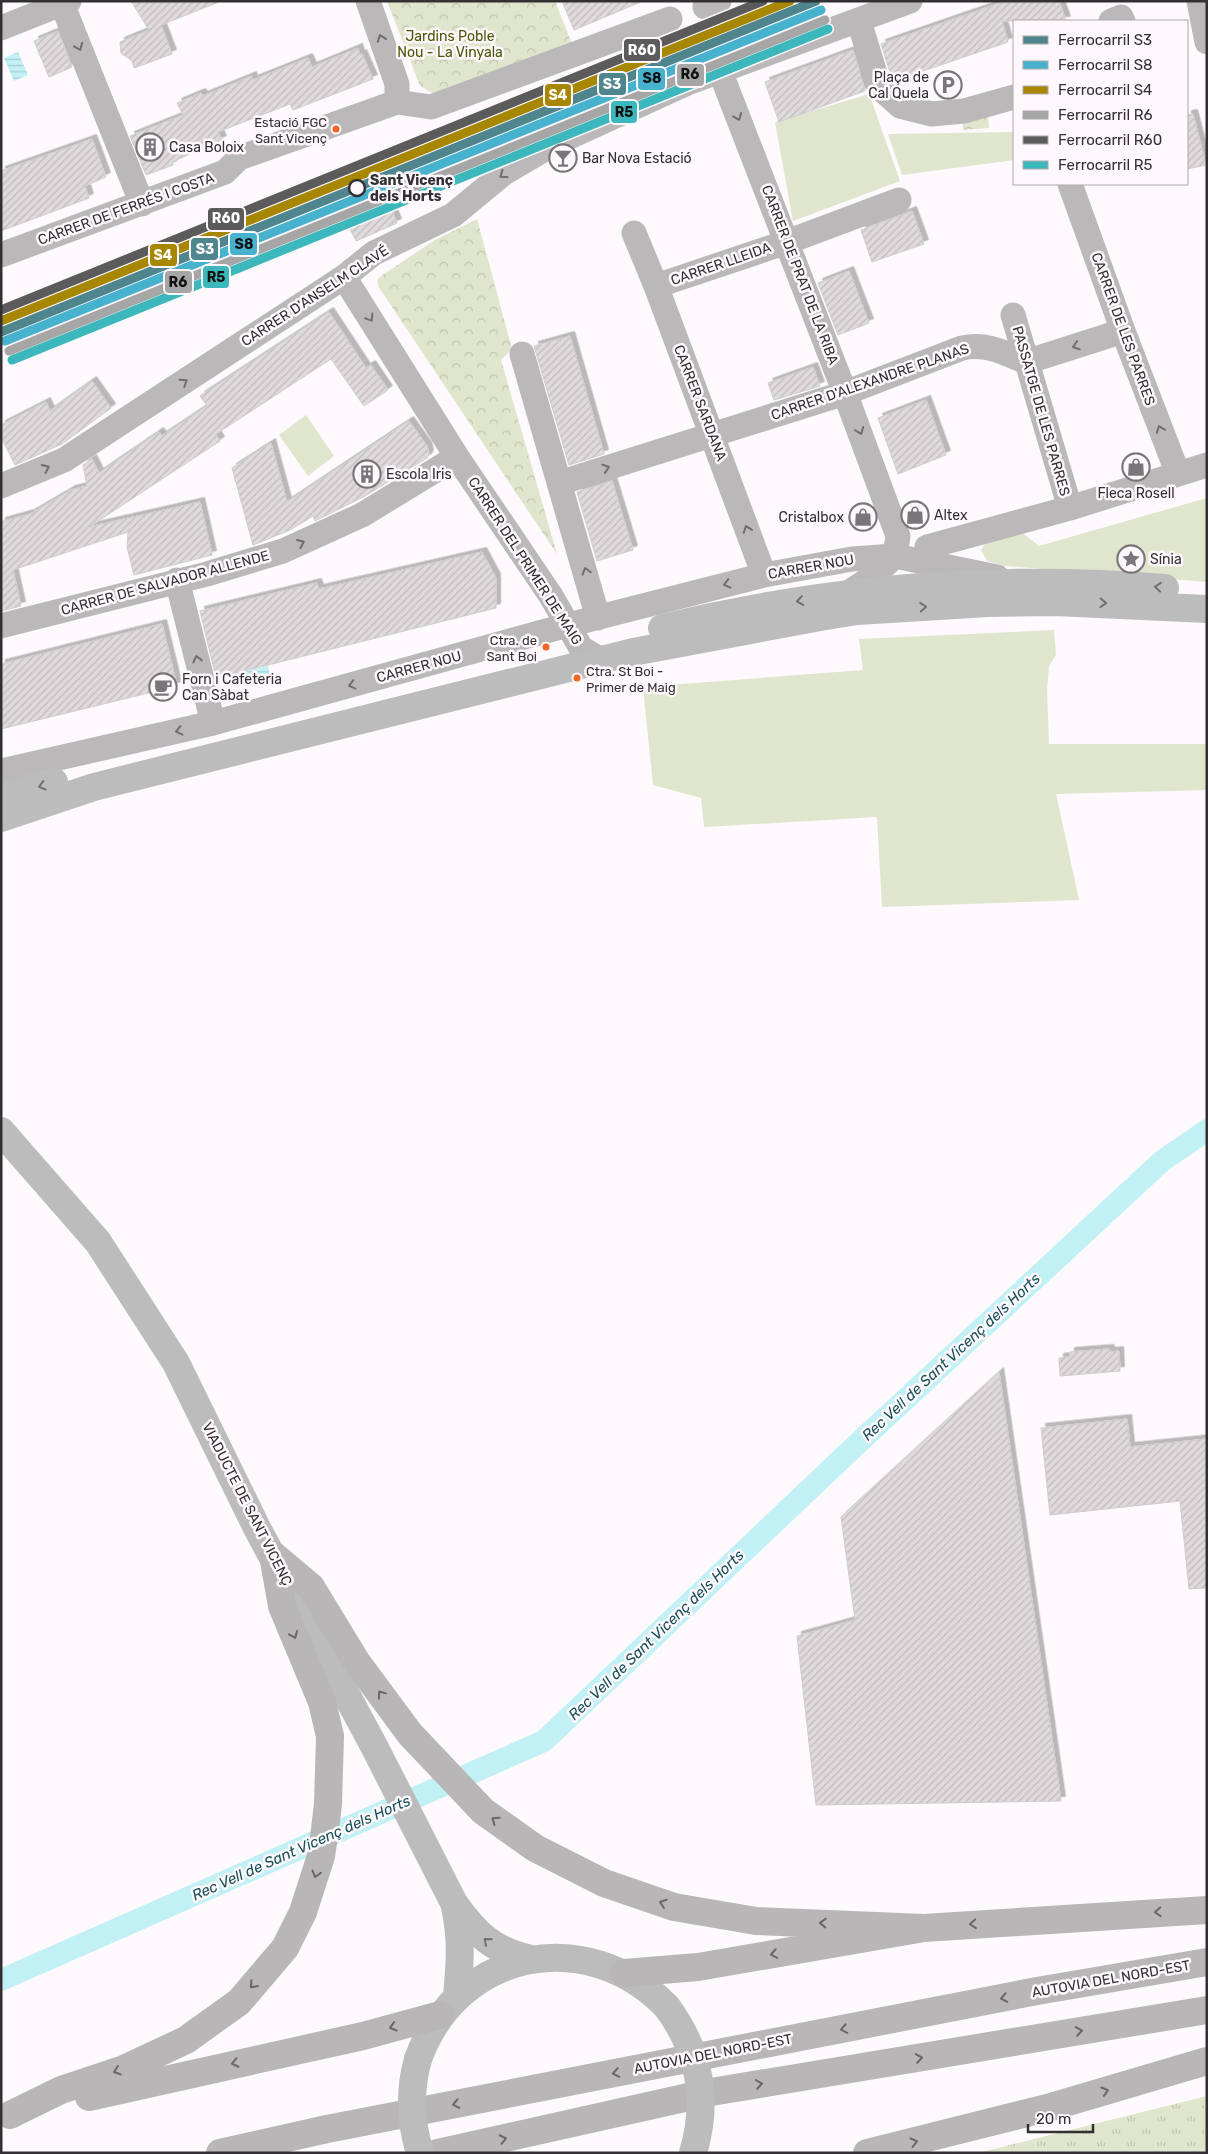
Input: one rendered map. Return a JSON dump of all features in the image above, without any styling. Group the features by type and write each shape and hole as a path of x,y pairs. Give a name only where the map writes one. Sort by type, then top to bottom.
{"highway":[{"path":"273,1554 311,1587 356,1662 410,1734 483,1812 535,1848 604,1883 674,1907 756,1921 924,1928 1207,1910"},
{"path":"6,2117 61,2090 124,2069 186,2040 239,2002 285,1948 303,1912 321,1856 328,1804 330,1736 322,1702 282,1606 273,1554"},
{"path":"624,1973 698,1967 924,1928"},
{"name":"AUTOVIA DEL NORD-EST","path":"220,2153 327,2129 1036,1991 1207,1962"},
{"path":"6,2117 363,2036 449,2006"},
{"path":"438,2153 710,2092 1207,2010"},
{"path":"867,2153 1052,2107 1207,2061"}],"main road":[{"path":"852,602 1019,592 1113,584 1207,592"},
{"path":"1,797 583,644 676,643 852,602 892,590 933,587 1019,592 1132,604 1207,609"},
{"path":"1,818 94,788 583,644"},
{"name":"VIADUCTE DE SANT VICENÇ","path":"1,1131 98,1242 176,1363 257,1528 273,1554 375,1748 454,1903 468,1922 495,1948 512,1955 531,1959 569,1957 624,1973 645,1987 667,2007 688,2040 700,2077 702,2115 693,2153"},
{"path":"1,1147 44,1179"},
{"name":"VIADUCTE DE SANT VICENÇ","path":"449,2006 462,1953 460,1930 454,1903"},
{"name":"VIADUCTE DE SANT VICENÇ","path":"420,2153 411,2107 411,2091 418,2059 424,2044 449,2006 492,1972 531,1959"}],"street":[{"path":"368,1 398,84 397,102"},
{"name":"CARRER D'ANSELM CLAVÉ","path":"1,486 64,460 344,277 374,253 453,215 504,173 552,145 690,82 910,1"},
{"path":"1199,1 1201,37"},
{"path":"1,28 64,2 142,204"},
{"name":"CARRER DE FERRÉS I COSTA","path":"1,255 225,172 239,158 397,102 431,107 670,19"},
{"path":"858,21 879,87 900,106 932,114 964,111 1013,97"},
{"name":"CARRER DE PRAT DE LA RIBA","path":"720,71 909,553"},
{"name":"CARRER DE LES PARRES","path":"1070,185 1123,331 1178,474"},
{"name":"CARRER LLEIDA","path":"656,286 787,242 899,200"},
{"name":"CARRER SARDANA","path":"634,233 656,286 764,575"},
{"name":"CARRER DEL PRIMER DE MAIG","path":"344,277 457,456 583,644"},
{"name":"PASSATGE DE LES PARRES","path":"1013,314 1070,508"},
{"path":"1026,362 1123,331"},
{"name":"CARRER D'ALEXANDRE PLANAS","path":"559,483 845,393 962,348 977,345 991,347 1026,362"},
{"path":"522,354 598,618"},
{"name":"CARRER DE SALVADOR ALLENDE","path":"1,626 245,563 318,536 362,515 457,456"},
{"name":"CARRER NOU","path":"1,771 583,644 598,618 764,575 852,559 909,553 1070,508 1207,465"},
{"path":"982,532 974,545 974,553 976,563 985,575"},
{"path":"909,553 933,587"},
{"path":"892,590 909,553"},
{"path":"852,602 871,578 909,553 985,575 1019,592"},
{"path":"177,580 213,724"}],"green space":[{"name":"Jardins Poble Nou - La Vinyala","path":"387,1 555,1 572,44 436,95 420,86"},
{"path":"869,94 900,181 793,221 775,122"},
{"path":"988,115 989,128 963,130 962,119"},
{"path":"1013,132 1013,160 902,175 888,134"},
{"path":"477,219 512,349 501,360 557,554 378,286 377,280 381,276 435,240"},
{"path":"306,415 334,456 308,476 279,435"},
{"path":"1207,498 1207,582 1005,566 987,561 981,550 989,539 1019,530 1039,546"},
{"path":"1054,630 1056,655 1049,666 1047,690 1049,744 1207,744 1207,790 1056,794 1079,900 882,907 877,817 704,827 701,798 653,785 643,687 863,670 859,639"},
{"path":"1207,2096 1207,2153 978,2153"}],"water":[{"path":"18,52 28,75 14,81 4,58"},
{"path":"268,666 271,678 236,686 234,674"}],"building":[{"path":"131,1 219,2 161,25 172,54 134,68 132,61 121,53 120,42 149,30"},
{"path":"562,1 643,1 574,30"},
{"path":"1006,1 1059,1 1066,20 1002,21 1008,42 894,81 881,44"},
{"path":"58,31 72,67 49,77 34,41"},
{"path":"358,48 373,79 293,110 290,104 218,132 222,140 172,162 173,165 146,175 130,136 183,115 177,103 201,93 203,96 252,76 253,80 308,58 312,67"},
{"path":"853,50 865,91 779,122 765,82"},
{"path":"1193,114 1206,165 1188,169 1188,115"},
{"path":"92,139 106,177 85,186 89,198 1,231 1,171"},
{"name":"Sant Vicenç dels Horts","path":"387,198 397,223 356,241 344,216"},
{"path":"912,211 924,244 872,262 861,230"},
{"path":"849,271 869,323 838,335 818,283"},
{"path":"329,312 366,368 371,365 388,390 364,406 331,359 216,434 220,441 89,527 200,502 212,555 134,575 127,547 128,532 13,570 21,606 1,611 1,522 30,514 71,490 87,486 83,465 92,459 99,473 159,432 162,436 207,406 200,396"},
{"path":"570,336 604,454 569,465 534,346"},
{"path":"813,367 820,386 774,400 768,383"},
{"path":"92,381 111,408 62,444 15,465 1,437 1,425 46,402 50,411"},
{"path":"926,400 946,455 898,474 878,418"},
{"name":"Escola Iris","path":"409,421 427,446 429,454 427,458 365,496 315,521 313,516 290,530 253,545 232,468 271,443 287,502"},
{"path":"612,481 633,550 597,561 577,492"},
{"path":"482,552 496,578 496,608 216,678 200,611 317,583 319,589"},
{"path":"162,624 177,686 1,729 1,664"},
{"path":"1109,1349 1111,1352 1119,1351 1120,1371 1060,1376 1059,1358 1070,1357 1070,1352"},
{"path":"999,1372 1061,1801 816,1805 797,1636 855,1620 841,1517"},
{"path":"1127,1419 1130,1447 1207,1439 1207,1588 1189,1589 1180,1501 1050,1515 1041,1428"}],"waterway":[{"name":"Rec Vell de Sant Vicenç dels Horts","path":"1,1980 544,1741 854,1447 1162,1161 1207,1130"}],"rail line":[{"name":"R60","path":"1,310 763,1"},
{"name":"S4","path":"1,321 790,1"},
{"name":"S3","path":"1,332 816,1"},
{"name":"S8","path":"5,341 821,10"},
{"name":"R6","path":"9,351 825,20"},
{"name":"R5","path":"12,360 828,29"}],"place":[{"name":"Plaça de Cal Quela","path":"948,85"},
{"name":"Estació FGC Sant Vicenç","path":"336,129"},
{"name":"Casa Boloix","path":"150,147"},
{"name":"Bar Nova Estació","path":"563,158"},
{"name":"Sant Vicenç dels Horts","path":"357,188"},
{"name":"Fleca Rosell","path":"1136,467"},
{"name":"Escola Iris","path":"367,474"},
{"name":"Altex","path":"915,515"},
{"name":"Cristalbox","path":"863,517"},
{"name":"Sínia","path":"1131,559"},
{"name":"Ctra. de Sant Boi","path":"546,647"},
{"name":"Ctra. St Boi - Primer de Maig","path":"577,678"},
{"name":"Forn i Cafeteria Can Sàbat","path":"163,687"}]}
